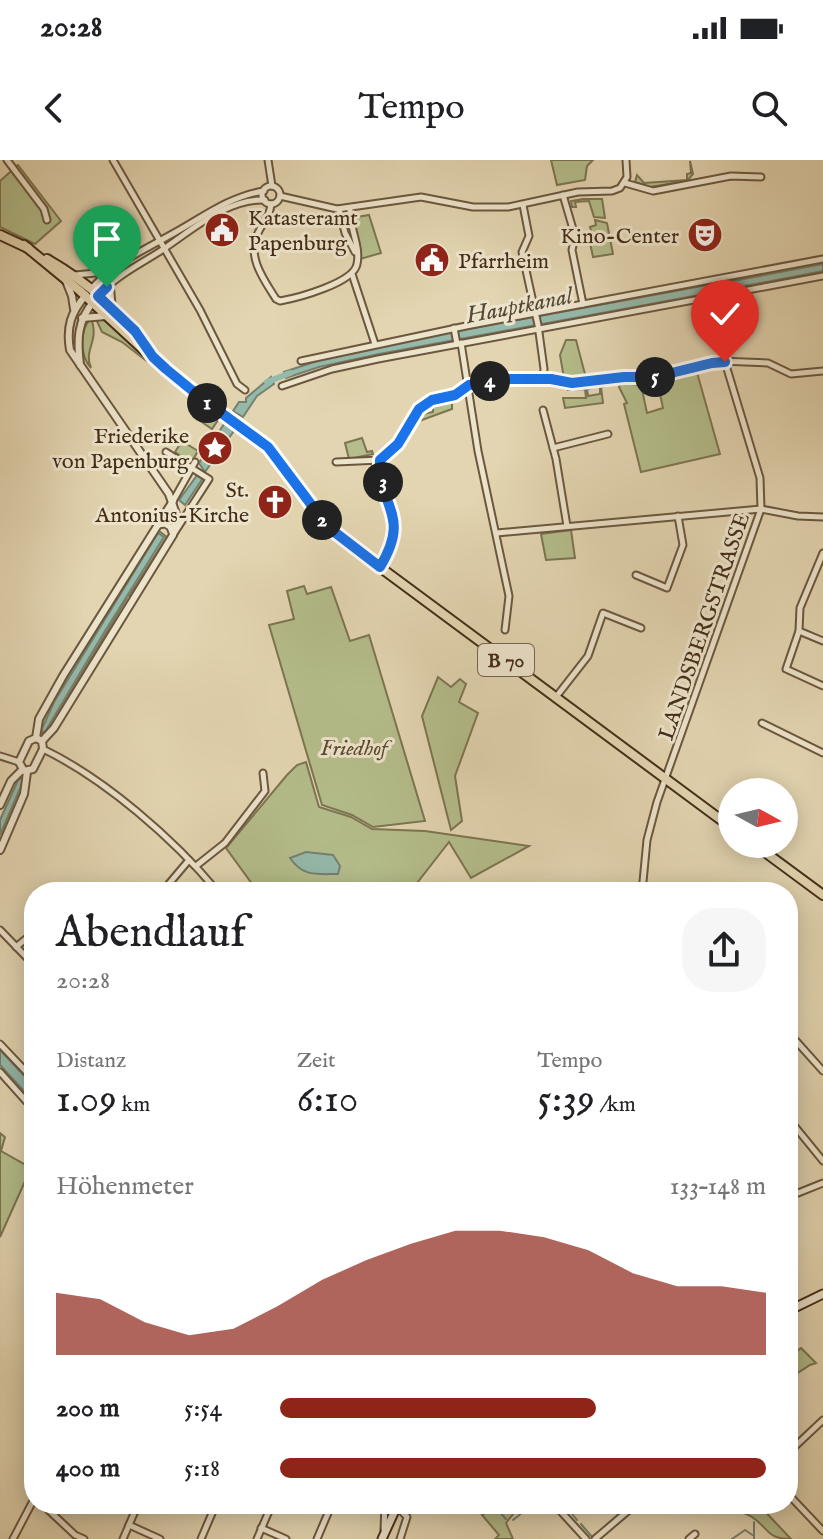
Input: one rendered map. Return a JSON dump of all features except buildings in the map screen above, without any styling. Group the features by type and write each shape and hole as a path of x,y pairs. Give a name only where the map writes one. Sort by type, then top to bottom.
{"main road":[{"name":"B 70","path":"0,235 24,245 75,275 110,313 135,331 153,357 268,447 328,527 718,818"},
{"name":"B 70","path":"24,245 92,296"},
{"path":"773,858 823,895"},
{"path":"798,1306 823,1294"},
{"path":"383,1535 393,1514"}],"street":[{"path":"7,160 44,209 47,220"},
{"path":"113,160 200,310 237,384 245,390"},
{"path":"268,160 272,187"},
{"path":"280,196 339,209 421,197 473,207 523,205 563,195 612,191 625,183 628,173 626,160"},
{"path":"625,183 653,191 731,176 761,177"},
{"path":"75,275 107,272 231,201 272,187"},
{"path":"272,187 279,191 280,196"},
{"path":"264,191 268,217 256,236 255,255 259,272 276,299 284,300 334,284 352,274 357,266 357,241 350,208"},
{"path":"563,195 575,236 572,250 583,304"},
{"path":"74,310 110,283 222,212 246,202 276,202 280,196"},
{"path":"523,205 529,236 522,252 536,314 543,379"},
{"path":"339,209 345,233 356,253"},
{"path":"301,361 375,344 823,259"},
{"path":"80,365 78,332 82,318 107,272"},
{"path":"352,274 375,344"},
{"path":"282,386 343,366 458,342 823,276"},
{"path":"65,278 74,310 68,339 73,357 173,501 178,522"},
{"path":"82,318 110,313 110,283"},
{"name":"LANDSBERGSTRASSE","path":"643,882 648,832 761,509 760,478 725,362 713,297"},
{"path":"454,329 469,385 478,451 509,596 505,630"},
{"path":"336,462 380,460 398,444 419,409 432,400 455,395 469,385 502,379 572,383 655,377 725,362 768,363 791,374 823,371"},
{"path":"543,410 567,526"},
{"path":"553,448 608,434"},
{"path":"40,743 54,728 173,535 178,522 209,479 166,452"},
{"path":"380,460 382,480 395,525 394,538 380,567"},
{"path":"0,756 23,768 33,769 40,743 39,719 195,462"},
{"path":"161,485 167,516 178,522"},
{"path":"497,533 761,509 823,517"},
{"path":"636,575 667,588 683,545 678,516"},
{"path":"155,526 165,524 173,535"},
{"path":"823,553 800,608 799,631 786,669 823,686"},
{"path":"556,697 588,656 603,613 641,628"},
{"path":"799,631 823,641"},
{"path":"762,723 823,753"},
{"path":"0,850 24,794 23,768 29,741 40,743 93,780 196,866 210,882"},
{"path":"0,805 11,781 23,768"},
{"path":"196,866 225,843 265,791 263,773"},
{"path":"170,882 189,860"},
{"path":"0,930 24,955"},
{"path":"16,947 24,940"},
{"path":"798,1043 823,1071"},
{"path":"0,1044 24,1069"},
{"path":"0,1072 24,1099"},
{"path":"798,1130 823,1161"},
{"path":"798,1193 823,1183"},
{"path":"798,1444 823,1420"},
{"path":"798,1505 823,1531"},
{"path":"13,1539 26,1514"},
{"path":"53,1514 75,1535 84,1539"},
{"path":"123,1539 134,1514"},
{"path":"201,1539 212,1514"},
{"path":"257,1539 267,1514"},
{"path":"317,1539 328,1514"},
{"path":"383,1535 384,1514"},
{"path":"400,1539 407,1517 404,1514"},
{"path":"563,1514 586,1539"},
{"path":"595,1539 624,1514"},
{"path":"129,1525 160,1539"},
{"path":"261,1528 286,1539"},
{"path":"689,1539 695,1534"}],"green space":[{"path":"551,160 593,160 587,166 585,180 557,185"},
{"path":"690,161 693,174 687,181 650,187 635,182 637,175 644,183 687,180 687,174 691,173"},
{"path":"18,165 61,221 35,244 0,227 0,181"},
{"path":"602,199 605,218 594,217 589,201 575,202 576,207 572,207 571,201"},
{"path":"369,215 381,253 360,259 351,218"},
{"path":"595,220 607,223 613,254 593,257 590,243 594,242 590,227 596,225"},
{"path":"95,317 104,319 201,403 122,342 102,332"},
{"path":"91,318 94,333 89,356 91,368 82,343 84,329"},
{"path":"566,340 576,340 586,378 564,378 560,355"},
{"path":"696,369 720,454 641,472 624,404 627,403 619,387 621,383 641,385 647,413 663,408 657,380 690,375 689,370"},
{"path":"603,381 605,386 601,387 603,403 565,408 563,398 586,398 585,389 568,390 569,385 571,389 580,389 580,385 583,388 589,387 589,384 591,388 587,389 588,396 600,394 600,387 595,387 595,384 603,385"},
{"path":"452,398 452,409 414,423 418,415 433,412 433,407 442,404 444,399"},
{"path":"204,406 220,417 212,429 196,418"},
{"path":"362,438 367,452 372,451 373,454 349,459 345,443"},
{"path":"182,441 198,451 191,463 175,452"},
{"path":"571,530 575,558 546,560 541,534"},
{"path":"159,531 167,537 129,596 120,590"},
{"name":"Friedhof","path":"304,586 307,594 331,587 350,641 369,635 425,821 373,827 352,815 322,805 269,625 294,619 287,591"},
{"path":"119,593 127,598 57,715 58,719 46,734 38,730 41,719"},
{"path":"438,677 451,687 460,679 466,684 459,702 478,713 455,776 462,821 451,830 422,716"},
{"path":"306,762 319,807 351,817 372,829 425,831 529,846 471,878 449,842 418,882 251,882 226,848 297,765"},
{"path":"0,1133 5,1137 1,1151 24,1164 24,1184 0,1237"},
{"path":"801,1348 816,1363 798,1373 798,1350"},
{"path":"513,1514 506,1523 513,1539 495,1539 499,1535 482,1515"},
{"path":"746,1514 767,1514 791,1539 772,1535"}],"shaded area":[{"path":"823,264 823,271 713,292 712,285"},
{"path":"708,285 710,293 379,354 319,367 286,378 284,372 323,359 392,343"},
{"path":"271,377 274,384 257,396 243,417 233,411 239,402 246,402 246,398"},
{"path":"226,421 236,428 205,472 199,463"},
{"path":"198,474 203,478 185,505 179,500"},
{"path":"158,533 164,537 45,732 41,731 54,702"},
{"path":"19,778 22,784 0,835 0,820"},
{"path":"306,852 333,855 340,866 338,874 317,874 300,869 290,858"},
{"path":"0,1050 24,1075 24,1091 0,1065"}],"waterway":[{"name":"Hauptkanal","path":"267,382 290,373"},
{"path":"501,1514 506,1519"},
{"path":"513,1520 520,1514"},
{"path":"572,1514 577,1520"},
{"path":"754,1522 754,1539"},
{"path":"581,1524 592,1537"},
{"path":"732,1539 745,1530 754,1536"}],"place":[{"name":"Katasteramt Papenburg","path":"222,230"},
{"name":"Kino-Center","path":"705,235"},
{"name":"Pfarrheim","path":"432,260"},
{"name":"Friederike von Papenburg","path":"215,448"},
{"name":"St. Antonius-Kirche","path":"275,502"}],"route":[{"path":"107,287 98,296 135,331 153,357 205,401 268,447 328,527 380,567 389,553 395,525 382,480 380,460 398,444 419,409 432,400 455,395 469,385 502,379 551,379 572,383 655,377 725,362"}]}
